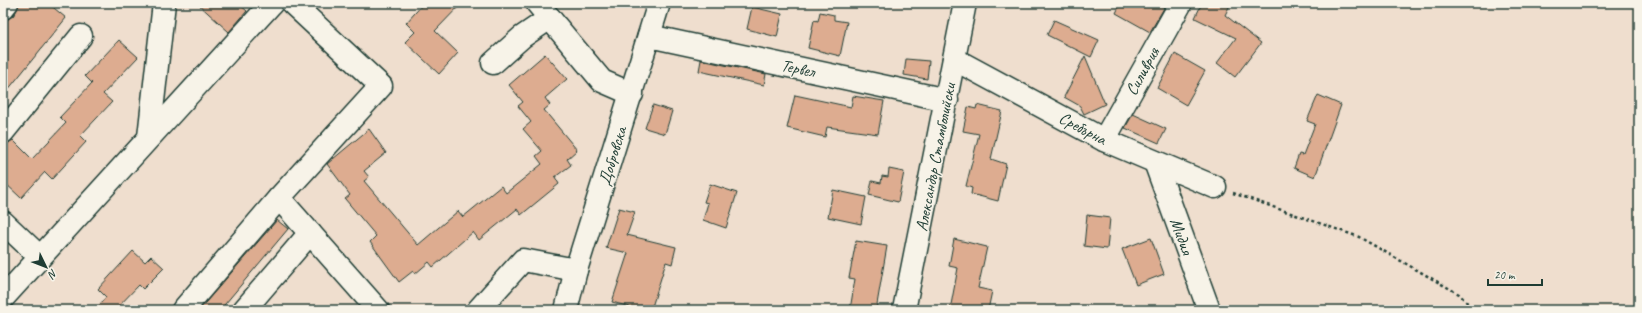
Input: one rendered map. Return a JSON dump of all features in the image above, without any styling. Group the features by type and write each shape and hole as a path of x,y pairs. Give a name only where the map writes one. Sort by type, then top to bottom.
{"street":[{"path":"3,8 7,3"},
{"path":"149,138 164,3"},
{"path":"3,298 272,3"},
{"path":"183,310 279,198 381,86 292,3"},
{"name":"Добровска","path":"566,310 576,270 632,94 659,3"},
{"name":"Александър Стамболийски","path":"904,310 947,100 965,3"},
{"name":"Силиврия","path":"1104,140 1181,3"},
{"path":"493,63 522,37 543,10 602,81 632,94"},
{"path":"3,132 81,36"},
{"name":"Тервел","path":"649,36 947,100"},
{"name":"Сребърна","path":"954,59 1104,140 1215,187"},
{"name":"Мидия","path":"1155,162 1209,310"},
{"path":"279,198 378,310"},
{"path":"5,228 40,257"},
{"path":"244,310 310,233"},
{"path":"478,310 524,260 576,270"}],"path":[{"path":"1215,187 1359,237 1459,294 1474,310"}],"building":[{"path":"19,3 48,3 66,18 3,96 3,22 13,16"},
{"path":"197,3 238,3 247,11 229,32"},
{"path":"424,3 462,3 435,31 458,53 439,74 405,42 415,32 406,23"},
{"path":"1121,3 1159,3 1164,8 1150,32 1116,13"},
{"path":"1202,3 1231,3 1225,15 1261,43 1235,77 1217,63 1236,38 1195,18"},
{"path":"752,7 782,14 777,37 747,29"},
{"path":"820,12 834,15 834,20 847,22 840,56 808,48 814,20 818,21"},
{"path":"1054,20 1099,40 1091,57 1047,35"},
{"path":"119,40 138,57 103,94 112,102 80,136 86,142 52,179 45,172 21,198 3,181 3,144 13,140 32,159 66,123 60,117 92,83 85,76"},
{"path":"545,54 567,79 545,98 550,105 544,110 577,150 567,159 571,165 555,177 559,184 521,215 517,209 479,240 473,232 433,267 429,262 415,274 413,271 399,282 370,242 376,236 345,199 350,195 327,164 369,129 386,153 364,171 369,177 364,181 418,245 458,211 463,217 501,186 506,193 542,164 536,156 542,151 523,129 531,122 518,106 523,102 509,85"},
{"path":"1175,54 1205,71 1186,105 1157,88"},
{"path":"1085,56 1105,104 1084,114 1080,106 1064,97"},
{"path":"906,59 929,61 927,79 904,75"},
{"path":"701,60 766,74 764,85 699,71"},
{"path":"795,95 851,107 853,96 884,101 878,134 827,127 825,137 787,128"},
{"path":"1318,95 1341,105 1315,177 1294,168 1299,154 1303,155 1315,124 1307,121"},
{"path":"653,105 672,111 665,134 645,128"},
{"path":"977,105 1002,111 991,159 1006,164 998,201 971,194 972,188 966,186 979,134 963,131 968,107 976,109"},
{"path":"1133,114 1166,129 1159,143 1125,128"},
{"path":"889,169 904,172 898,202 869,195 872,181 881,183 882,176 888,177"},
{"path":"710,184 737,193 726,228 703,220 708,203 704,202"},
{"path":"833,190 866,197 861,224 828,217"},
{"path":"619,208 635,212 627,235 676,247 672,264 666,262 651,310 641,310 612,302 628,253 606,248"},
{"path":"1087,215 1110,218 1107,249 1084,246"},
{"path":"277,220 288,229 220,310 199,310"},
{"path":"1151,238 1164,274 1136,285 1122,249"},
{"path":"954,239 987,247 978,288 992,291 988,310 950,310 958,268 949,266"},
{"path":"856,241 887,246 876,310 850,310 855,279 849,278"},
{"path":"133,251 145,262 151,256 164,268 143,289 139,285 115,310 95,310 106,297 98,289"}]}
